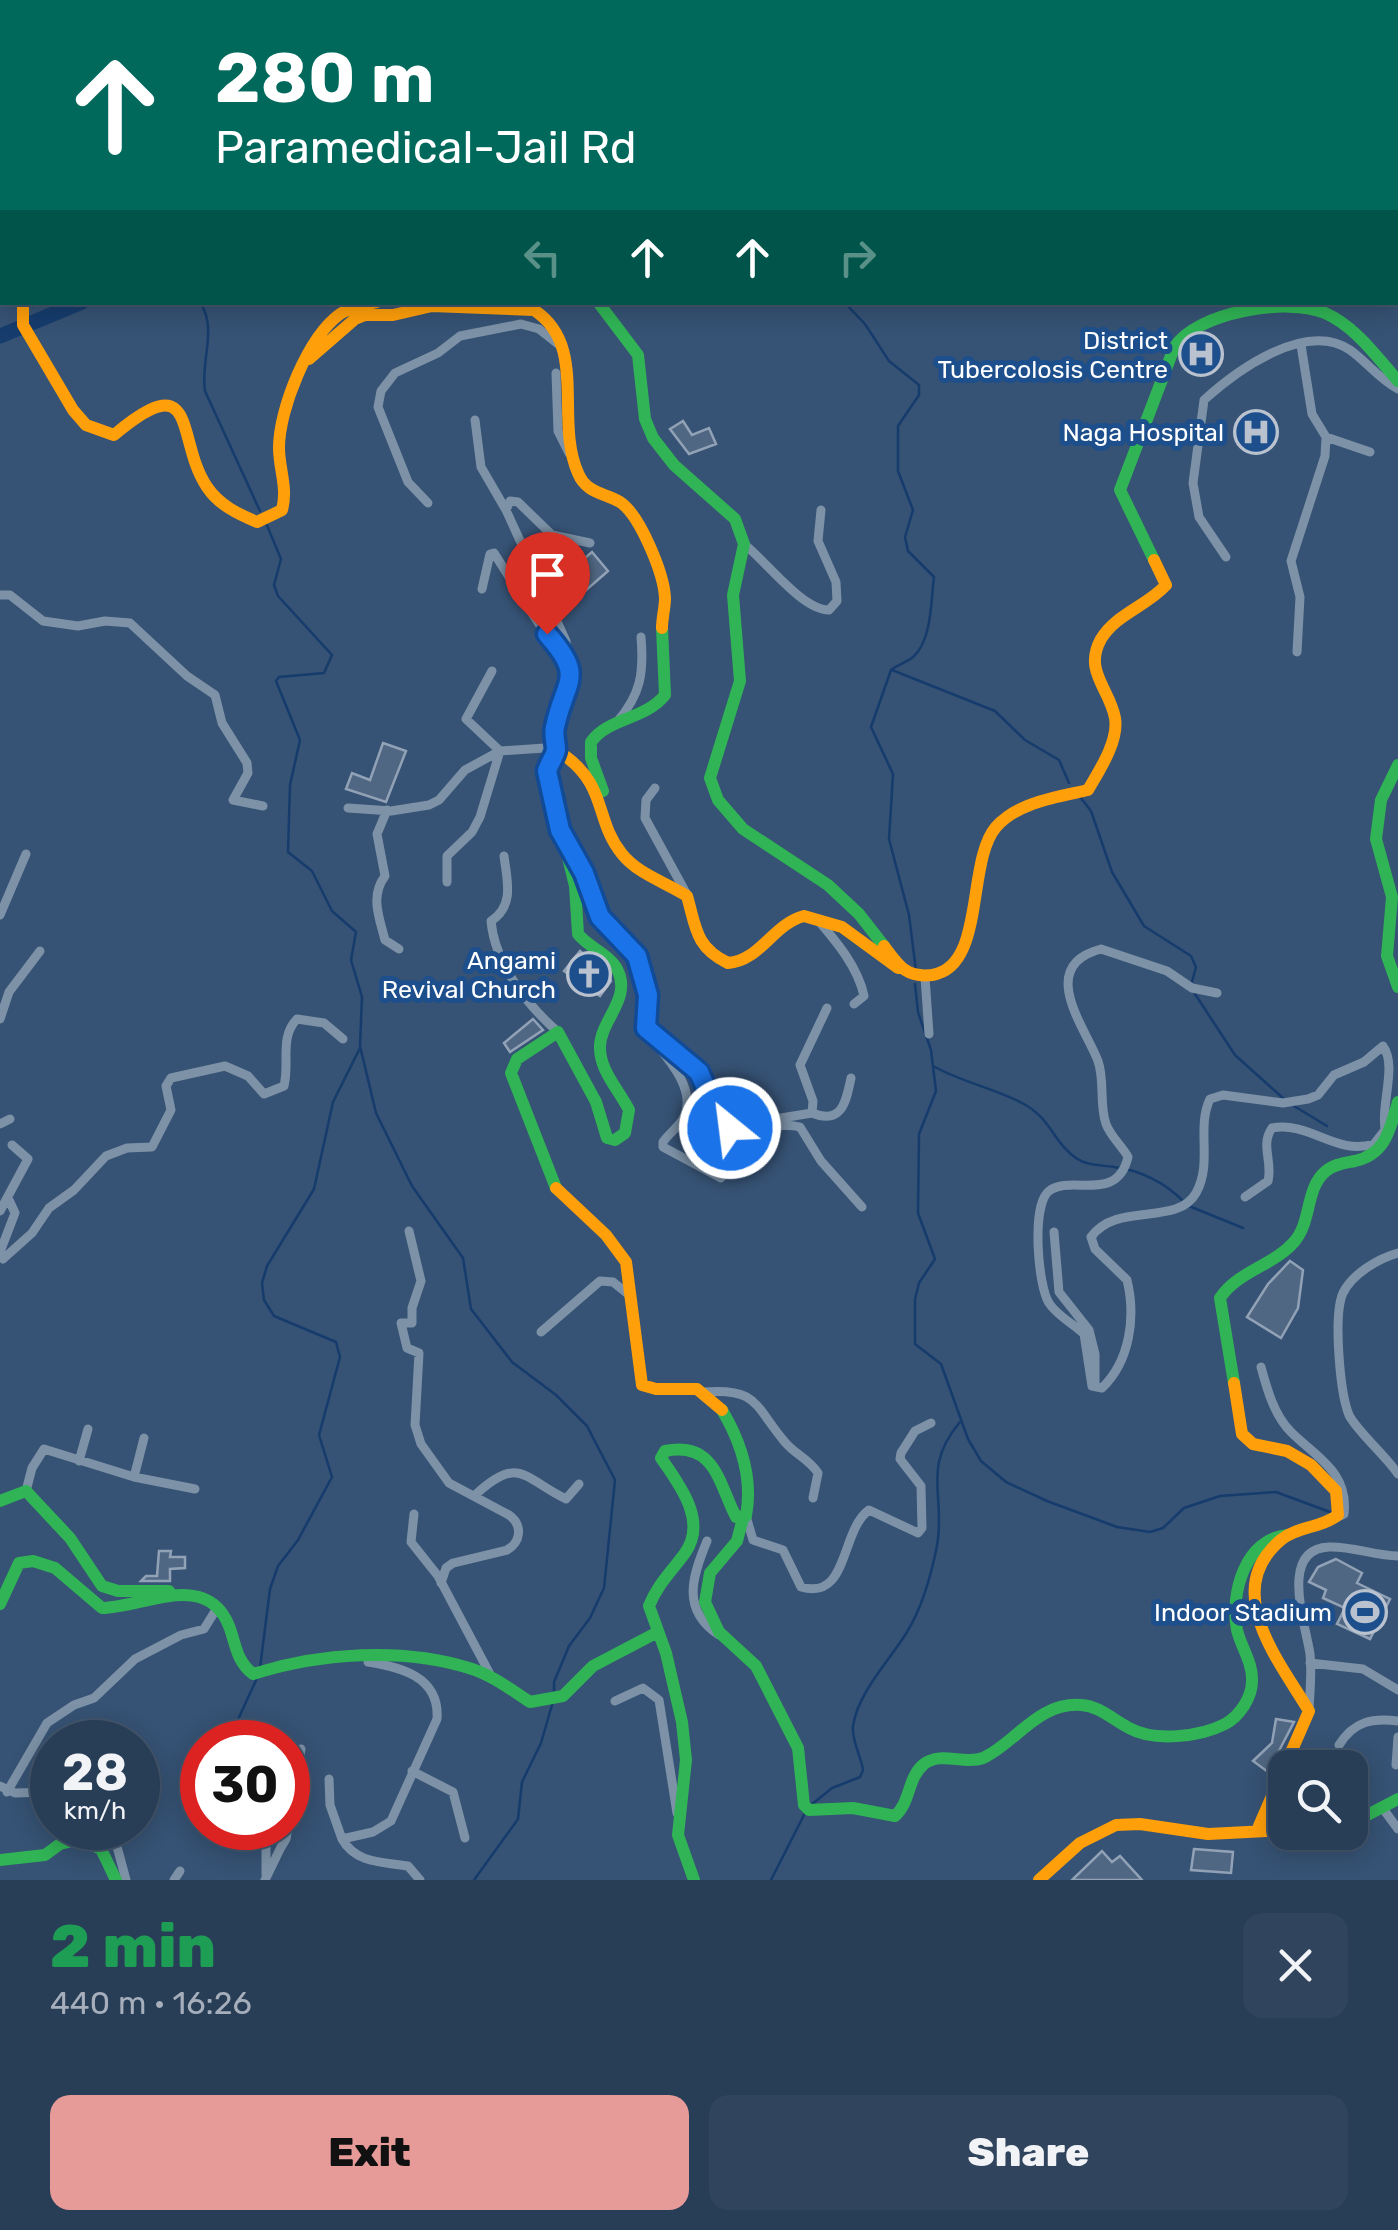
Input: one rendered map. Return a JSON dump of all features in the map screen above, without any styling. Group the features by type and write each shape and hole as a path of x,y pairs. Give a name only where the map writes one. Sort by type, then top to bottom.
{"main road":[{"path":"23,305 23,325 73,410 86,424 114,435 151,406 168,408 184,424 192,440 203,482 229,510 257,522 282,510 287,498 278,450 287,398 343,311 366,305"},
{"path":"600,305 638,356 644,419 653,438 674,465 734,519 744,544 733,595 740,680 732,716 714,764 712,786 726,813 743,829 828,884 859,914 902,971"},
{"path":"309,359 355,319 432,306 534,310 548,319 564,349 569,378 566,424 572,460 583,483 594,493 618,501 629,510 664,580 665,695 653,710 600,729 589,744 618,848 632,865 687,896 693,932 711,954 728,964 736,965 750,958 792,917 816,917 841,928 902,971 925,977 947,968 966,943 984,841 1014,814 1040,801 1088,790 1116,734 1116,720 1096,683 1096,648 1108,627 1166,584 1120,490 1174,347 1194,329 1215,321 1291,305"},
{"path":"1299,305 1327,314 1353,331 1398,381"},
{"path":"604,803 586,772 570,758 556,755 547,771 579,906 578,934 611,962 621,988 618,1007 601,1038 600,1052 608,1078 629,1110 629,1124 615,1140 605,1134 596,1102 558,1032 517,1059 511,1073 540,1161 562,1196 606,1235 626,1262 642,1385 658,1391 684,1387 704,1392 722,1408 736,1437 750,1488 738,1541 714,1565 704,1592 712,1623 756,1666 798,1748 804,1804 809,1810 853,1808 895,1816 905,1808 908,1787 922,1765 933,1758 982,1758 1014,1732 1068,1707 1096,1709 1144,1734 1219,1729 1246,1704 1252,1672 1238,1636 1236,1590 1241,1574 1265,1541 1324,1527 1338,1515 1336,1491 1324,1477 1287,1451 1252,1444 1239,1428 1236,1379 1220,1315 1220,1298 1230,1285 1282,1254 1304,1232 1319,1179 1326,1172 1366,1159 1388,1135 1398,1102"},
{"path":"1398,765 1381,802 1376,849 1392,902 1386,930 1387,964 1398,987"},
{"path":"694,1880 684,1858 679,1826 686,1760 682,1722 666,1653 649,1606 651,1597 689,1548 694,1534 687,1496 662,1462 664,1452 676,1448 701,1456 724,1480 732,1510 744,1517"},
{"path":"0,1501 26,1491 70,1538 102,1586 118,1591 181,1590 217,1608 224,1615 238,1659 253,1674 296,1660 396,1656 467,1667 491,1676 521,1700 554,1700 593,1666 656,1633"},
{"path":"1259,1826 1271,1790 1298,1744 1309,1711 1260,1628 1255,1592 1265,1556 1288,1534"},
{"path":"0,1604 13,1571 26,1560 59,1569 102,1608 144,1606 181,1590"},
{"path":"1368,1817 1398,1799"},
{"path":"1039,1880 1088,1836 1118,1826 1206,1834 1268,1827"},
{"path":"0,1860 45,1855 60,1844 80,1839 101,1849 116,1880"}],"street":[{"path":"428,504 408,482 378,407 381,391 395,373 438,353 460,336 521,324 540,329 564,349"},
{"path":"1226,558 1199,516 1192,469 1204,400 1240,371 1300,345 1322,342 1350,350 1398,389"},
{"path":"1297,652 1300,598 1291,561 1324,456 1326,437 1312,414 1300,345"},
{"path":"556,373 558,432 572,460"},
{"path":"475,420 480,467 506,510 560,624 569,688 554,731 556,755"},
{"path":"1326,437 1370,452"},
{"path":"506,510 510,501 518,502 552,536 590,544"},
{"path":"744,544 778,573 800,599 822,611 829,610 837,602 836,582 818,540 820,510"},
{"path":"482,589 490,554 494,554 539,624 567,655"},
{"path":"0,596 10,595 43,622 78,626 120,620 138,628 187,676 215,695 222,724 247,763 248,772 233,800 263,806"},
{"path":"615,724 639,693 642,637"},
{"path":"492,671 466,719 500,751"},
{"path":"348,808 387,810 430,805 465,770 500,751 546,748 556,755"},
{"path":"446,882 448,856 480,818 500,751"},
{"path":"655,788 646,800 644,818 687,896"},
{"path":"387,810 377,828 385,876 377,888 376,907 385,940 399,949"},
{"path":"560,830 584,873 600,917 637,956 645,980 646,1028 676,1070 684,1089 684,1116 663,1146 721,1178"},
{"path":"0,915 26,854"},
{"path":"504,856 509,890 503,912 491,922 496,946 526,1000 558,1032"},
{"path":"816,917 838,942 862,987 864,996 854,1004"},
{"path":"1095,1388 1088,1378 1084,1334 1046,1300 1037,1231 1037,1211 1048,1192 1057,1186 1108,1182 1126,1166 1128,1158 1108,1128 1102,1074 1070,1004 1070,977 1084,956 1101,949 1167,971 1192,988 1217,993"},
{"path":"0,1020 9,992 40,951"},
{"path":"925,977 929,1034"},
{"path":"812,1113 813,1101 800,1066 827,1008"},
{"path":"9,1200 15,1213 0,1254 3,1259 32,1233 49,1208 74,1190 106,1156 126,1148 152,1147 171,1110 166,1086 171,1078 225,1066 248,1076 264,1094 272,1094 284,1086 285,1037 297,1018 324,1022 343,1039"},
{"path":"650,1034 699,1072 722,1124 737,1130 782,1124 800,1127 821,1161 862,1207"},
{"path":"1095,1388 1108,1383 1121,1360 1130,1335 1130,1306 1124,1274 1095,1249 1091,1237 1107,1222 1134,1214 1168,1211 1192,1198 1202,1177 1205,1111 1210,1100 1223,1095 1282,1104 1308,1100 1318,1095 1334,1075 1364,1062 1383,1046 1392,1054 1396,1074 1384,1120 1388,1135 1374,1144 1348,1148 1299,1127 1272,1128 1266,1138 1271,1168 1268,1182 1245,1197"},
{"path":"720,1115 736,1123 812,1113 827,1118 839,1113 851,1078"},
{"path":"0,1124 10,1118"},
{"path":"0,1211 28,1158 12,1144"},
{"path":"408,1231 420,1287 412,1308 412,1323 400,1322 400,1326 408,1348 420,1353 416,1434 444,1479 516,1520 518,1538 507,1550 453,1562 441,1582"},
{"path":"1054,1232 1059,1292 1089,1330 1095,1354 1095,1388"},
{"path":"1398,1253 1379,1260 1352,1281 1342,1297 1340,1316 1340,1382 1349,1414 1398,1474"},
{"path":"542,1332 600,1281 612,1282 628,1294"},
{"path":"1261,1367 1277,1412 1289,1430 1320,1456 1342,1486 1344,1514 1333,1519"},
{"path":"704,1392 735,1392 758,1403 786,1444 808,1458 818,1473 813,1498"},
{"path":"744,1517 754,1540 784,1550 801,1587 815,1589 828,1583 842,1569 853,1528 869,1510 910,1531 922,1528 922,1486 900,1459 900,1453 915,1430 931,1423"},
{"path":"79,1461 88,1429"},
{"path":"134,1477 144,1438"},
{"path":"26,1491 32,1468 44,1449 134,1477 196,1489"},
{"path":"474,1496 492,1479 511,1472 531,1475 566,1499 579,1484"},
{"path":"414,1514 411,1542 441,1582 491,1676"},
{"path":"707,1541 694,1574 691,1600 700,1619 726,1640"},
{"path":"1309,1711 1310,1663 1298,1582 1302,1564 1310,1552 1326,1547 1398,1556"},
{"path":"30,1791 4,1789 47,1723 74,1704 94,1698 135,1660 180,1635 204,1629 217,1608"},
{"path":"342,1839 374,1832 391,1822 437,1719 434,1697 427,1684 410,1672 354,1660"},
{"path":"1310,1663 1364,1670 1398,1690"},
{"path":"615,1701 643,1688 659,1700 679,1826"},
{"path":"1340,1744 1351,1730 1366,1721 1398,1721"},
{"path":"1396,1765 1398,1737"},
{"path":"412,1771 452,1792 465,1838"},
{"path":"329,1779 330,1805 351,1852 388,1866 408,1866 420,1880"},
{"path":"1384,1810 1398,1829"},
{"path":"118,1850 126,1880"},
{"path":"266,1850 266,1878"},
{"path":"266,1878 280,1850"}],"building":[{"path":"683,421 692,435 709,428 716,444 689,454 670,429"},
{"path":"545,540 572,569 592,552 608,571 577,598 535,547"},
{"path":"383,743 406,751 386,802 346,789 352,773 370,780"},
{"name":"Angami Revival Church","path":"580,951 609,975 611,981 600,996 564,971"},
{"path":"533,1019 543,1030 510,1052 504,1043"},
{"path":"1290,1261 1303,1270 1298,1308 1281,1338 1247,1317 1268,1284"},
{"path":"159,1551 171,1551 170,1557 185,1557 185,1568 170,1569 170,1581 141,1581 146,1576 157,1576"},
{"path":"1336,1559 1362,1573 1357,1583 1390,1599 1370,1639 1337,1624 1345,1608 1323,1598 1326,1590 1309,1582 1318,1567"},
{"path":"1276,1719 1294,1722 1279,1750 1268,1750 1268,1772 1253,1761 1272,1743"},
{"path":"1194,1849 1233,1852 1231,1873 1191,1870"},
{"path":"1102,1851 1112,1862 1120,1856 1142,1880 1072,1880"}],"waterway":[{"path":"0,336 75,305"},
{"path":"201,305 208,324 205,391 260,511"},
{"path":"847,305 865,324 889,361 919,385 919,395 898,426 898,471 913,510 905,537 908,551 934,577 929,619 919,650 891,670 871,727 893,774 889,839 909,915 916,971"},
{"path":"266,523 281,559 274,585 278,596 332,655 324,673 279,677 276,681 300,740 290,785 288,852 312,871 332,911 356,932 351,960 362,997 360,1046 376,1113 412,1186 463,1258 471,1309 512,1362 556,1395 587,1426 615,1480 604,1588 590,1618 569,1646 554,1682 554,1693"},
{"path":"892,670 995,711 1025,740 1059,760 1069,783"},
{"path":"1081,798 1091,811 1112,872 1144,926 1191,956 1196,967 1192,982"},
{"path":"915,984 936,1091 919,1134 918,1213 935,1259 919,1283 915,1299 915,1344 941,1364 968,1439 981,1461 1006,1482 1047,1501 1117,1527 1150,1532 1163,1528 1184,1508 1220,1496 1276,1492 1330,1512"},
{"path":"1195,994 1235,1055 1284,1099"},
{"path":"260,1668 270,1589 278,1566 298,1540 332,1477 319,1435 340,1357 336,1342 274,1316 264,1300 262,1283 267,1266 314,1189 333,1102 360,1048"},
{"path":"935,1067 1032,1109 1080,1161 1142,1174 1183,1201"},
{"path":"1294,1106 1327,1126"},
{"path":"1189,1206 1243,1228"},
{"path":"811,1805 832,1788 860,1777 863,1770 853,1731 856,1713 922,1601 937,1546 938,1468 948,1438 960,1422"},
{"path":"238,1720 258,1676"},
{"path":"474,1880 518,1819 522,1782 541,1743 552,1705"},
{"path":"771,1880 806,1811"}],"traffic: fast":[{"path":"600,305 638,355 645,419 653,438 674,465 735,519 744,544 733,595 740,681 710,778 718,800 743,829 828,885 859,914 884,946"},
{"path":"1154,560 1120,490 1174,348 1185,336 1201,325 1244,311 1309,308 1346,326 1398,381"},
{"path":"603,791 591,758 591,742 607,728 648,709 665,695 662,628"},
{"path":"1398,765 1381,800 1376,839 1392,897 1387,956 1398,987"},
{"path":"556,1188 511,1073 517,1059 558,1032 596,1102 607,1138 615,1140 625,1133 629,1110 606,1072 600,1046 621,991 621,981 610,960 578,934 575,886 557,812"},
{"path":"1234,1383 1220,1298 1236,1281 1294,1242 1304,1225 1319,1178 1332,1167 1374,1153 1385,1139 1398,1102"},
{"path":"694,1880 678,1835 686,1760 682,1722 666,1653 649,1606 685,1553 693,1528 688,1503 661,1458 665,1451 682,1450 705,1459 720,1479 736,1517 746,1516 748,1488 744,1461 722,1410"},
{"path":"0,1501 26,1491 70,1538 102,1586 118,1591 169,1591"},
{"path":"743,1518 737,1541 710,1573 705,1602 719,1632 756,1666 798,1748 804,1805 809,1810 853,1808 895,1816 924,1764 938,1759 983,1758 1039,1717 1065,1706 1094,1708 1129,1728 1151,1735 1203,1732 1230,1721 1247,1700 1252,1681 1235,1616 1239,1585 1251,1557 1261,1546 1288,1535"},
{"path":"0,1604 19,1563 33,1561 55,1568 102,1608 173,1596 206,1599 219,1609 240,1658 253,1674 333,1657 416,1657 477,1671 530,1702 563,1696 593,1666 656,1633"},
{"path":"1368,1815 1398,1799"},
{"path":"0,1860 45,1855 60,1844 80,1839 101,1849 116,1880"}],"traffic: slow":[{"path":"23,305 23,325 73,410 86,425 114,435 141,415 160,406 173,407 181,416 207,487 223,504 257,522 282,510 280,432 307,356 340,314 365,305"},
{"path":"309,359 355,319 365,315 393,315 432,306 534,310 551,325 561,343 566,363 571,452 578,473 591,489 628,509 643,532 664,588 662,628"},
{"path":"884,946 899,965 916,975 932,975 949,968 961,953 968,934 981,864 996,827 1027,806 1088,790 1107,755 1115,727 1112,708 1096,670 1096,650 1107,630 1166,585 1154,560"},
{"path":"557,812 547,771 552,758 564,755 588,779 622,854 644,872 687,896 703,943 728,963 749,956 784,926 804,916 842,927 898,968"},
{"path":"556,1188 606,1235 626,1262 642,1385 697,1389 722,1410"},
{"path":"1234,1383 1242,1434 1253,1444 1287,1451 1311,1465 1336,1491 1338,1515 1282,1539 1264,1559 1256,1580 1255,1603 1261,1626 1309,1711 1259,1826"},
{"path":"1039,1880 1080,1843 1116,1825 1140,1824 1208,1834 1268,1831"}],"place":[{"name":"District Tubercolosis Centre","path":"1201,354"},
{"name":"Naga Hospital","path":"1256,432"},
{"name":"Angami Revival Church","path":"589,974"},
{"name":"Indoor Stadium","path":"1365,1612"}],"route":[{"path":"547,634 567,655 570,672 565,703 554,731 556,755 547,771 560,830 584,873 600,917 637,956 648,995 646,1028 699,1072 722,1124 730,1128"}]}
